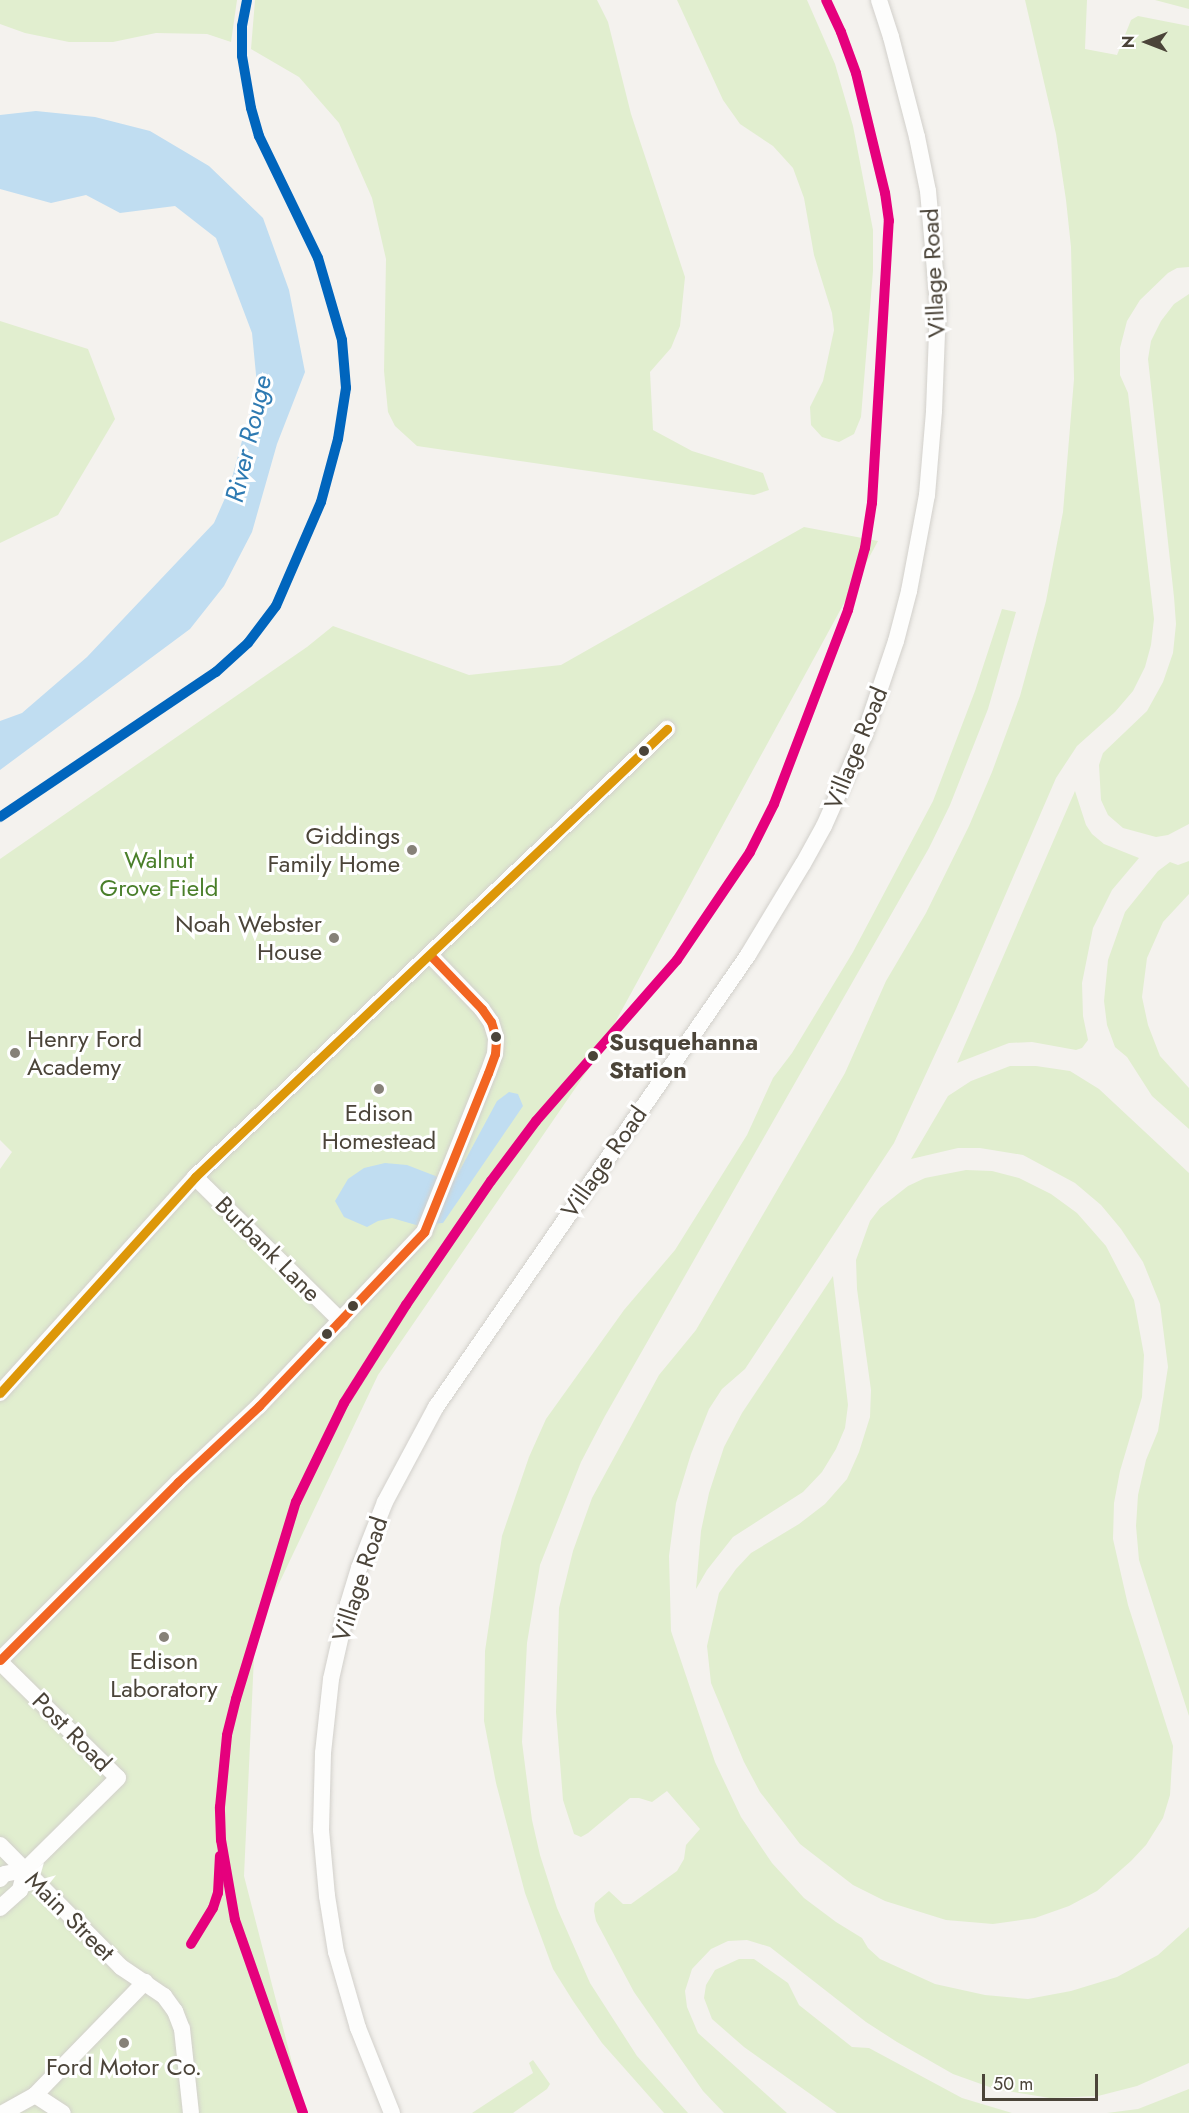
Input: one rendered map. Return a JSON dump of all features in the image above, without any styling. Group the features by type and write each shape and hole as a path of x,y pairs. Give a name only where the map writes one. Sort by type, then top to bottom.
{"street":[{"name":"Village Road","path":"392,2113 370,2061 346,1990 327,1896 322,1839 321,1791 327,1714 338,1643 359,1568 385,1502 436,1407 748,955 803,864 824,826 864,736 896,641 909,591 927,495 934,411 938,305 928,191 894,47 879,0"},
{"path":"0,1393 195,1177 667,729"},
{"path":"2,1656 341,1321 424,1232 493,1060 496,1038 491,1022 482,1009 429,955"},
{"name":"Burbank Lane","path":"195,1177 341,1321"},
{"name":"Post Road","path":"2,1656 117,1778 25,1870"},
{"name":"Main Street","path":"0,1845 121,1967 164,1996 182,2029 191,2113"},
{"path":"0,1879 4,1874 25,1870 20,1890 0,1908"},
{"path":"3,2113 35,2095 145,1982"},
{"path":"35,2095 63,2113"}],"green space":[{"path":"0,0 237,0 231,42 207,34 156,33 113,42 69,42 25,33 0,24"},
{"path":"255,0 597,0 608,22 631,114 685,277 680,326 671,348 650,372 653,430 692,451 763,473 769,490 754,495 417,446 395,426 388,412 384,371 386,259 372,198 339,123 299,77 251,49"},
{"path":"677,0 807,0 835,64 853,126 873,230 873,271 861,417 854,434 839,442 822,437 811,425 810,407 823,381 834,330 832,313 814,255 804,198 793,168 773,146 740,124 723,100"},
{"path":"1025,0 1087,0 1085,49 1117,55 1131,20 1138,16 1189,26 1189,267 1177,268 1168,273 1140,300 1127,321 1120,348 1120,375 1128,393 1154,619 1151,645 1145,667 1133,691 1115,712 1077,746 1056,778 956,1009 894,1143 745,1369 722,1389 709,1409 691,1454 676,1503 669,1556 671,1631 715,1762 741,1817 772,1863 804,1898 862,1938 868,1948 880,1959 935,1984 985,1995 1028,1999 1071,1991 1117,1977 1158,1955 1189,1927 1189,2063 1137,2086 1098,2096 1050,2098 995,2089 953,2074 897,2042 866,2022 770,1947 747,1940 728,1941 711,1949 692,1969 685,1991 687,2007 698,2033 787,2113 724,2113 703,2091 634,1992 596,1921 594,1911 595,1903 609,1891 623,1904 631,1904 677,1871 684,1859 686,1845 700,1829 667,1791 652,1802 630,1798 588,1833 581,1837 574,1834 563,1800 556,1712 559,1608 573,1551 592,1498 659,1375 696,1330 845,1073 886,981 926,913 969,826 1020,696 1046,601 1063,512 1074,379 1071,247 1066,200 1056,134"},
{"path":"1155,0 1189,0 1189,9"},
{"path":"1189,294 1189,824 1168,835 1156,837 1123,828 1108,815 1101,800 1099,765 1103,753 1147,711 1163,682 1173,653 1176,624 1174,597 1148,359 1151,341 1161,321 1174,304"},
{"path":"0,321 88,349 115,419 58,515 0,543"},
{"name":"Walnut Grove Field","path":"804,527 878,541 594,1061 378,1375 255,1634 244,1876 305,2113 0,2113 0,1169 12,1152 0,1140 0,859 307,647 333,626 469,675 561,665"},
{"path":"1002,609 1016,612 988,709 950,805 929,848 605,1416 581,1462 540,1565 527,1643 522,1742 532,1820 540,1855 557,1908 590,1983 637,2056 688,2113 664,2113 602,2043 573,2001 553,1969 525,1893 496,1783 484,1721 485,1651 502,1536 529,1457 546,1419 624,1310 675,1250 747,1135 773,1078 792,1053 853,952 933,801 975,691"},
{"path":"1075,791 1086,825 1092,834 1104,844 1139,858 1112,890 1093,928 1082,983 1083,1016 1088,1040 1082,1048 1076,1050 1032,1042 1009,1043 957,1063"},
{"path":"1189,861 1189,894 1163,922 1147,958 1142,997 1148,1025 1160,1056 1189,1088 1189,1129 1152,1096 1127,1057 1115,1047 1107,1025 1104,1001 1108,960 1125,912 1158,871 1170,862 1178,865"},
{"path":"1010,1066 1036,1066 1070,1071 1099,1089 1189,1173 1189,1716 1139,1560 1136,1526 1138,1495 1146,1460 1158,1431 1168,1367 1160,1304 1143,1262 1121,1229 1101,1205 1075,1183 1023,1155 980,1148 958,1148 911,1159 948,1096 971,1081"},
{"path":"966,1170 992,1171 1019,1178 1051,1194 1077,1213 1106,1246 1134,1300 1144,1355 1142,1397 1120,1471 1114,1503 1113,1539 1128,1605 1173,1746 1170,1795 1163,1818 1146,1845 1131,1861 1097,1891 1069,1906 1035,1918 993,1924 946,1920 885,1901 853,1885 800,1844 760,1792 744,1762 711,1683 707,1646 719,1593 736,1569 751,1553 799,1524 825,1504 847,1479 859,1452 870,1417 871,1390 857,1289 856,1260 870,1221 880,1208 908,1186 925,1178"},
{"path":"833,1276 848,1405 845,1428 836,1449 822,1472 803,1492 733,1537 707,1570 696,1589 701,1531 709,1493 724,1447 742,1413"},
{"path":"739,1959 754,1959 788,1983 799,2005 852,2047 869,2048 962,2098 1012,2113 837,2113 744,2047 712,2019 704,1998 706,1985 715,1970"},
{"path":"533,2060 550,2084 547,2089 513,2113 472,2113 533,2073 529,2063"},
{"path":"1189,2089 1189,2113 1107,2113 1138,2109"}],"water":[{"name":"River Rouge","path":"36,111 95,117 150,131 209,166 263,218 289,290 305,372 277,444 252,532 224,586 190,629 0,770 0,721 22,713 87,657 214,523 229,489 257,385 252,333 216,238 175,206 120,213 86,195 51,203 0,189 0,115"},
{"path":"509,1092 518,1094 523,1106 443,1223 416,1225 392,1218 378,1221 367,1227 344,1217 335,1201 348,1179 364,1168 385,1163 407,1165 451,1182 454,1181 497,1101"}],"transit line":[{"path":"0,817 216,672 248,643 276,606 321,502 338,439 346,388 342,340 318,258 259,136 251,108 242,56 242,26 247,0"},
{"path":"303,2113 235,1920 221,1840 220,1807 227,1735 296,1502 344,1403 406,1305 491,1181 536,1121 677,960 750,852 774,804 848,610 865,548 872,503 889,221 885,193 856,73 826,0"},
{"path":"0,1393 195,1177 667,729"},
{"path":"0,1660 178,1482 259,1406 424,1232 488,1073 495,1054 496,1038 491,1022 482,1009 430,955"},
{"path":"191,1944 213,1908 218,1893 220,1856"}],"place":[{"name":"Giddings Family Home","path":"412,850"},
{"name":"Noah Webster House","path":"334,938"},
{"name":"Henry Ford Academy","path":"15,1053"},
{"name":"Susquehanna Station","path":"593,1056"},
{"name":"Edison Homestead","path":"379,1089"},
{"name":"Edison Laboratory","path":"164,1637"},
{"name":"Ford Motor Co.","path":"124,2043"}]}
